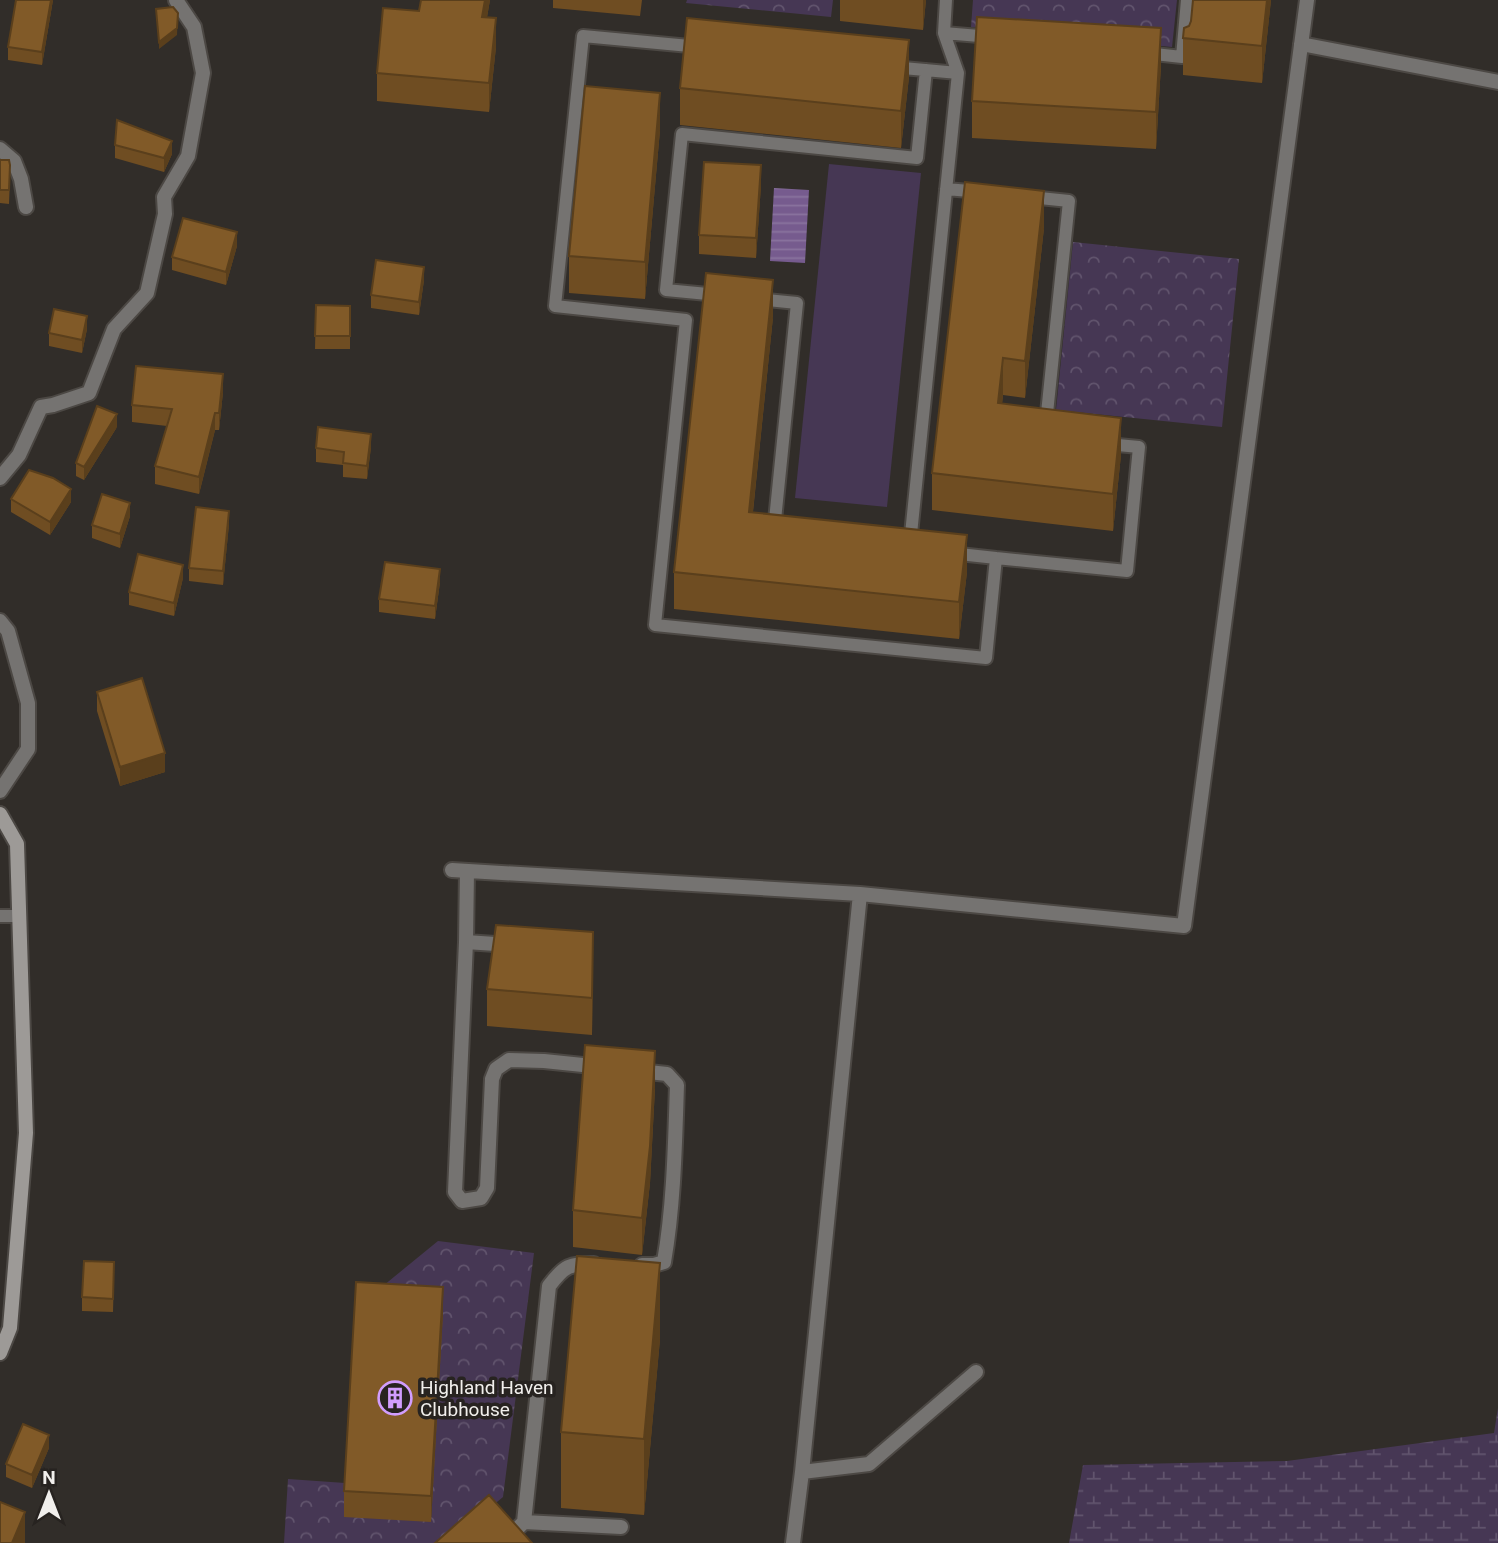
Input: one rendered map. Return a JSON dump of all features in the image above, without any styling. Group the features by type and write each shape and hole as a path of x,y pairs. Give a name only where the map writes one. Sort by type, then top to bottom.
{"main road":[{"path":"0,814 17,844 26,1133 10,1328 0,1353"}],"street":[{"path":"0,478 19,455 41,407 89,393 114,329 147,293 165,215 164,197 188,156 204,73 194,27 176,0"},
{"path":"452,870 860,894 1184,926 1307,0"},
{"path":"1301,44 1498,82"},
{"path":"0,149 13,161 21,179 26,207"},
{"path":"0,621 8,631 27,703 28,749 0,791"},
{"path":"467,871 455,1192 462,1201 481,1198 487,1188 492,1079 496,1069 509,1060 667,1074 677,1085 664,1262 654,1265 628,1265"},
{"path":"793,1543 860,894"},
{"path":"466,942 530,947"},
{"path":"503,1543 524,1522 550,1286 561,1270 576,1264 602,1264"},
{"path":"802,1472 869,1464 976,1372"},
{"path":"524,1522 621,1527"}],"lane":[{"path":"922,550 946,189 958,73 944,33 946,0"},
{"path":"1129,51 1182,57 1187,0"},
{"path":"944,33 1010,39"},
{"path":"706,48 583,36 555,306 686,320 655,625 986,658 996,558"},
{"path":"885,66 958,73"},
{"path":"787,537 773,536 797,303 666,290 682,134 917,158 926,70"},
{"path":"946,189 987,193"},
{"path":"1014,196 1069,201 1045,438"},
{"path":"896,548 1126,571 1139,447 1098,443"},
{"path":"0,916 19,916"}],"green space":[{"path":"687,0 833,0 831,17 686,3"},
{"path":"973,0 1177,0 1172,47 971,27"},
{"path":"829,164 921,173 887,507 795,498"},
{"path":"1073,242 1239,259 1222,427 1056,410"},
{"path":"438,1241 534,1253 503,1497 447,1543 284,1543 288,1479 345,1483 356,1308"},
{"path":"1498,1408 1498,1543 1069,1543 1083,1465 1287,1461 1494,1433"}],"shaded area":[{"path":"774,188 809,190 805,263 770,261"}],"building":[{"path":"16,0 51,0 42,52 8,47"},
{"path":"421,0 485,0 482,17 496,18 489,83 377,73 383,8 419,11"},
{"path":"1193,0 1267,0 1262,46 1183,38 1184,28 1189,26 1191,21"},
{"path":"173,7 178,13 177,28 159,42 156,9"},
{"path":"977,17 1161,28 1156,112 972,101"},
{"path":"687,18 909,40 901,111 680,88"},
{"path":"585,86 660,93 645,262 569,256"},
{"path":"117,120 172,141 164,158 115,145"},
{"path":"0,160 9,160 9,190 0,190"},
{"path":"704,162 761,165 756,238 699,235"},
{"path":"965,182 1044,191 1025,361 1003,358 998,403 1121,418 1113,494 932,473"},
{"path":"183,218 237,232 226,272 172,257"},
{"path":"376,260 424,267 419,302 371,295"},
{"path":"706,273 773,280 749,512 967,535 959,602 674,572"},
{"path":"316,305 350,306 350,336 315,336"},
{"path":"54,309 87,316 82,340 49,333"},
{"path":"136,366 223,374 219,413 215,413 199,477 155,466 172,409 132,405"},
{"path":"97,406 117,414 84,467 76,463"},
{"path":"318,427 371,434 367,466 343,463 344,452 316,448"},
{"path":"29,470 53,478 71,489 50,522 11,499"},
{"path":"102,494 130,503 120,534 92,525"},
{"path":"196,507 229,511 223,571 189,568"},
{"path":"138,554 183,565 174,603 129,592"},
{"path":"385,562 440,569 435,606 379,599"},
{"path":"142,678 165,753 120,767 97,692"},
{"path":"496,925 593,932 592,998 487,989"},
{"path":"585,1045 655,1051 650,1146 642,1218 573,1210"},
{"path":"577,1256 660,1263 644,1439 561,1432"},
{"path":"84,1261 114,1262 113,1299 82,1297"},
{"name":"Highland Haven Clubhouse","path":"356,1282 443,1287 431,1496 344,1491"},
{"path":"23,1424 49,1435 32,1475 6,1464"},
{"path":"489,1495 532,1543 435,1543"},
{"path":"0,1502 25,1512 12,1543 0,1543"}],"place":[{"name":"Highland Haven Clubhouse","path":"395,1398"}]}
